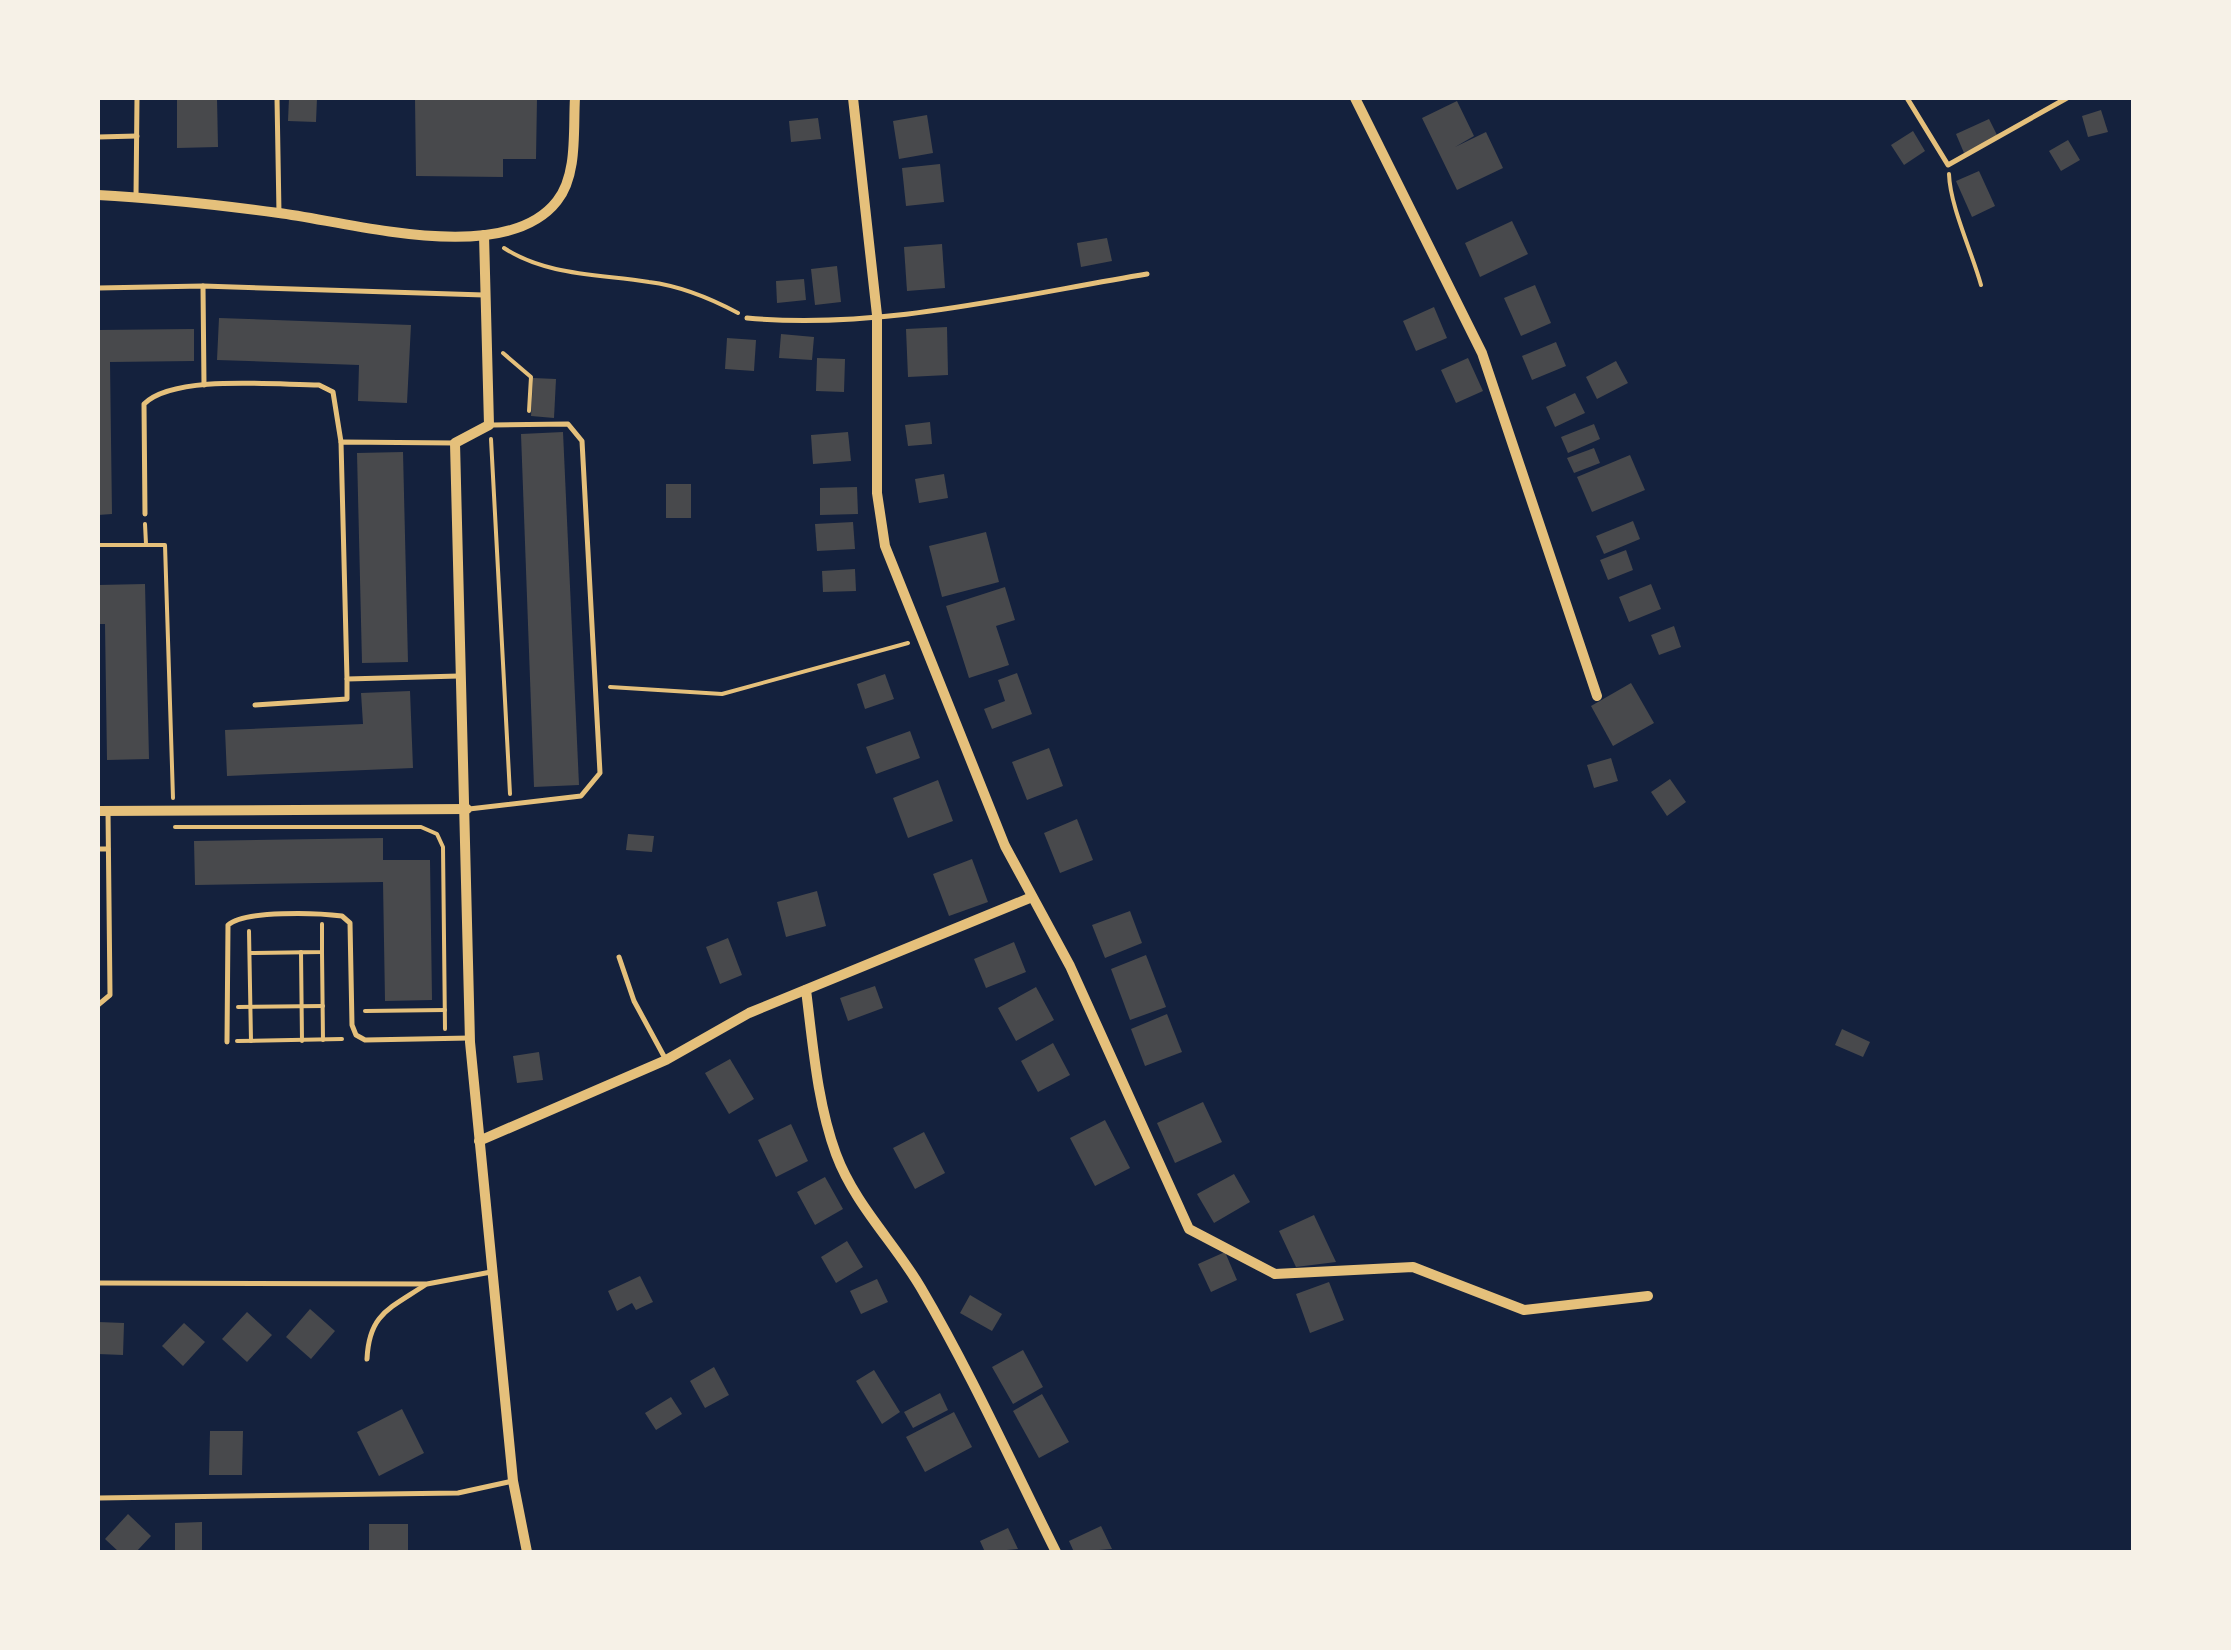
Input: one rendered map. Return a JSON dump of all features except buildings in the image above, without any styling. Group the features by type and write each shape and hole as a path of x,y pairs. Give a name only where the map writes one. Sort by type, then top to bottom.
{"street":[{"path":"98,195 279,212 432,237 484,235 524,224 559,199 570,173 575,98"},
{"path":"854,98 878,319 877,494 885,546 1006,846 1070,966 1189,1230 1276,1274 1413,1267 1524,1310 1648,1296"},
{"path":"1355,98 1482,354 1598,696"},
{"path":"484,235 488,425 455,444 470,1038 513,1480 527,1552"},
{"path":"103,811 467,809"},
{"path":"479,1141 666,1060 749,1013 1032,896"},
{"path":"806,990 821,1102 836,1155 873,1223 918,1284 942,1326 1056,1552"}],"lane":[{"path":"136,196 137,98"},
{"path":"277,98 279,212"},
{"path":"1907,98 1948,165 2067,98"},
{"path":"98,137 136,136"},
{"path":"747,318 814,324 878,319 1146,274"},
{"path":"203,286 204,385"},
{"path":"98,288 203,286 486,295"},
{"path":"144,514 144,404 154,394 204,385 319,384 334,392 339,406 341,442 347,699 255,705"},
{"path":"467,809 581,796 600,773 582,441 568,424 488,425"},
{"path":"341,442 455,444"},
{"path":"347,679 462,676"},
{"path":"98,1004 110,994 108,849 103,811"},
{"path":"98,849 108,849"},
{"path":"227,1042 226,930 232,921 249,916 342,916 350,923 352,1011 356,1035 365,1040 470,1038"},
{"path":"619,957 634,1001 666,1060"},
{"path":"98,1283 427,1284 490,1272"},
{"path":"367,1359 368,1332 380,1315 427,1284"},
{"path":"98,1498 458,1492 513,1480"}],"path":[{"path":"1948,165 1950,197 1964,223 1981,285"},
{"path":"484,235 518,257 551,269 654,282 706,296 747,318"},
{"path":"488,340 531,377 529,423"},
{"path":"488,425 511,802"},
{"path":"144,514 146,545"},
{"path":"98,545 165,546 176,828 421,827 437,834 443,847 446,1038"},
{"path":"595,686 722,694 920,640"},
{"path":"322,915 323,1040"},
{"path":"249,916 251,1041"},
{"path":"301,952 302,1040"},
{"path":"250,953 322,952"},
{"path":"226,1008 323,1006"},
{"path":"352,1011 445,1010"},
{"path":"227,1042 323,1040 356,1035"}]}
